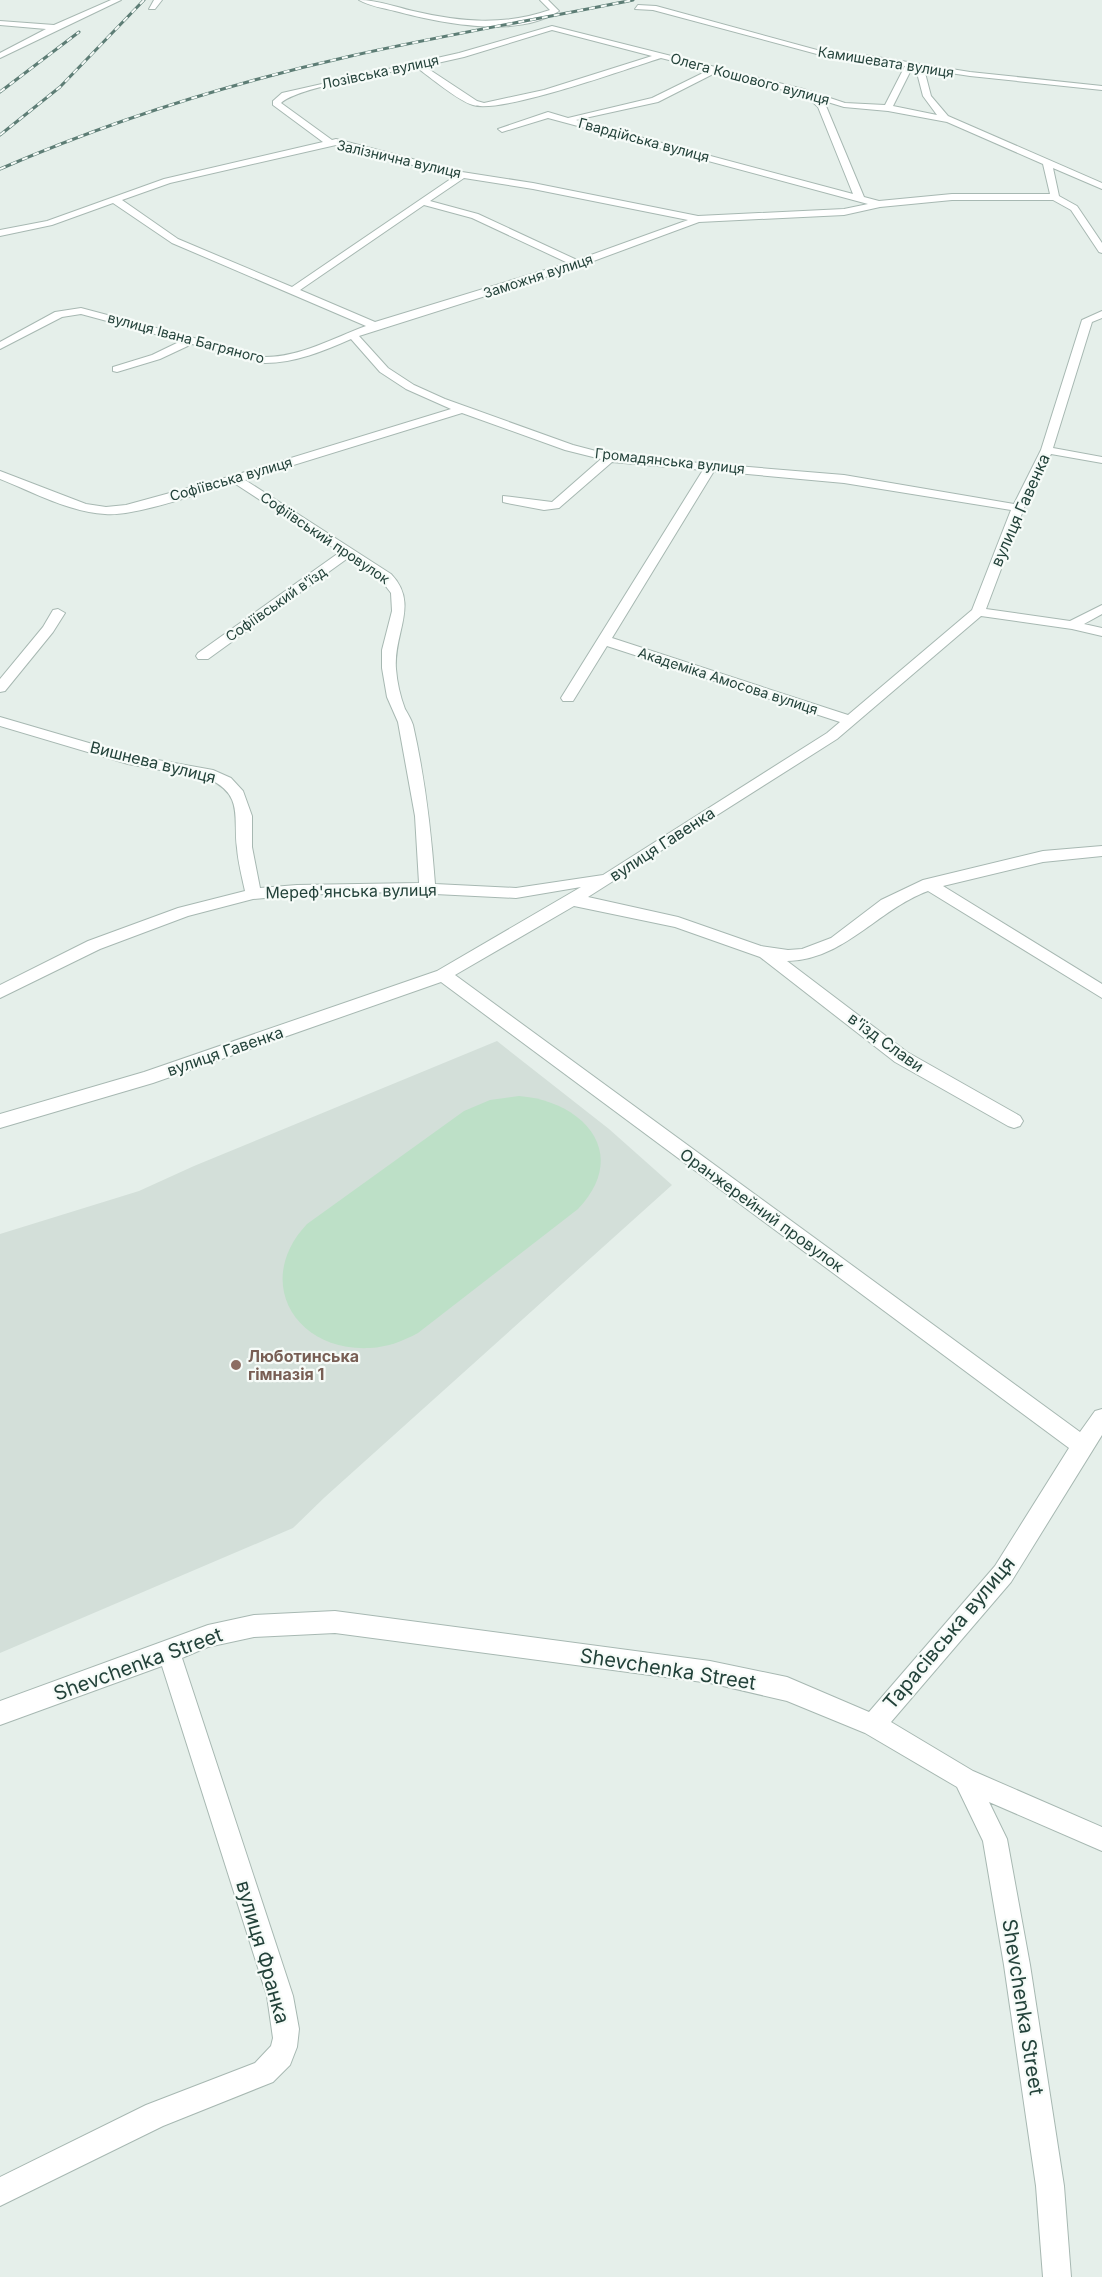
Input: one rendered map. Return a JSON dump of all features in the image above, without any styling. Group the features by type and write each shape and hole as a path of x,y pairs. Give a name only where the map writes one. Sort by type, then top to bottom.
{"street":[{"path":"0,56 55,27 117,0"},
{"path":"152,7 158,0"},
{"path":"363,0 426,16 484,26 524,21 555,11 544,0"},
{"name":"Камишевата вулиця","path":"638,7 672,13 828,55 864,57 992,77 1102,88"},
{"path":"0,23 55,27"},
{"name":"Олега Кошового вулиця","path":"552,28 662,55 844,105 888,108 950,120"},
{"name":"Лозівська вулиця","path":"330,143 276,103 285,95 472,52 552,28"},
{"path":"416,64 474,103 484,105 546,92 662,55"},
{"path":"888,108 910,65 920,68 922,86 939,113 950,120 1102,186"},
{"name":"Гвардійська вулиця","path":"564,119 655,100 716,70"},
{"path":"808,94 822,106 860,199"},
{"path":"502,129 548,115 564,119"},
{"name":"Гвардійська вулиця","path":"564,119 880,204"},
{"name":"Залізнична вулиця","path":"0,233 49,223 167,181 336,142 462,175 533,186 698,219"},
{"path":"1047,163 1055,197"},
{"path":"294,291 462,175"},
{"path":"698,219 844,212 880,204 952,197 1055,197 1074,207 1102,250"},
{"path":"115,200 175,241 375,326"},
{"path":"423,201 475,216 577,264"},
{"name":"Заможня вулиця","path":"375,326 577,264 698,219"},
{"name":"вулиця Івана Багряного","path":"0,346 59,314 74,310 277,361 375,326"},
{"name":"вулиця Гавенка","path":"0,1121 147,1078 443,975 611,877 832,736 978,612 1018,508 1047,450 1087,320 1102,314"},
{"name":"Громадянська вулиця","path":"353,334 384,370 424,394 568,448 610,457 855,480 1018,508"},
{"path":"117,369 156,357 192,340"},
{"name":"Софіївська вулиця","path":"0,475 83,507 106,511 127,509 236,479 462,409"},
{"path":"1047,450 1102,460"},
{"path":"507,499 544,506 555,505 610,457"},
{"path":"568,698 606,641 711,467"},
{"name":"Софіївський провулок","path":"236,479 393,583 400,596 389,660 398,710 405,722 422,816 428,888"},
{"name":"Софіївський в'їзд","path":"203,656 348,552"},
{"path":"1072,625 1102,609"},
{"path":"978,612 1072,625 1102,632"},
{"path":"0,688 48,629 58,613"},
{"name":"Академіка Амосова вулиця","path":"606,641 850,721"},
{"name":"Вишнева вулиця","path":"0,721 128,759 213,775 226,780 236,791 245,816 244,847 253,894"},
{"path":"573,900 640,912 694,927 764,953 803,955 826,948 887,904 910,891 1035,858 1065,852 1102,851"},
{"name":"Мереф'янська вулиця","path":"0,992 94,945 184,912 253,894 297,890 428,888 516,893 611,877"},
{"path":"929,885 1102,992"},
{"path":"516,893 526,899 531,912 525,928"},
{"name":"в'їзд Слави","path":"764,953 901,1057 1014,1121"},
{"name":"Оранжерейний провулок","path":"443,975 1082,1446"},
{"name":"Тарасівська вулиця","path":"873,1725 1003,1574 1082,1446 1102,1418"},
{"name":"Shevchenka Street","path":"0,1713 208,1636 254,1626 335,1622 710,1672 787,1689 873,1725 965,1779 995,1839 1017,1965 1050,2186 1057,2277"},
{"name":"вулиця Франка","path":"0,2192 156,2115 264,2073 275,2064 284,2051 287,2036 280,1996 169,1652"},
{"path":"965,1779 1102,1839"}],"shaded area":[{"name":"Люботинська гiмназiя 1","path":"497,1041 609,1129 672,1185 293,1528 0,1653 0,1234 139,1191 194,1166"}],"green space":[{"path":"519,1096 542,1100 563,1108 580,1119 592,1133 599,1150 600,1168 593,1188 578,1209 418,1333 407,1339 370,1348 344,1346 321,1338 303,1326 290,1309 283,1289 284,1268 291,1246 307,1224 464,1111 490,1100"}],"railway":[{"path":"0,135 60,87 144,0"},
{"path":"0,169 129,119 261,78 386,48 633,0"},
{"path":"0,92 79,32"}],"place":[{"name":"Люботинська гiмназiя 1","path":"236,1365"}]}
